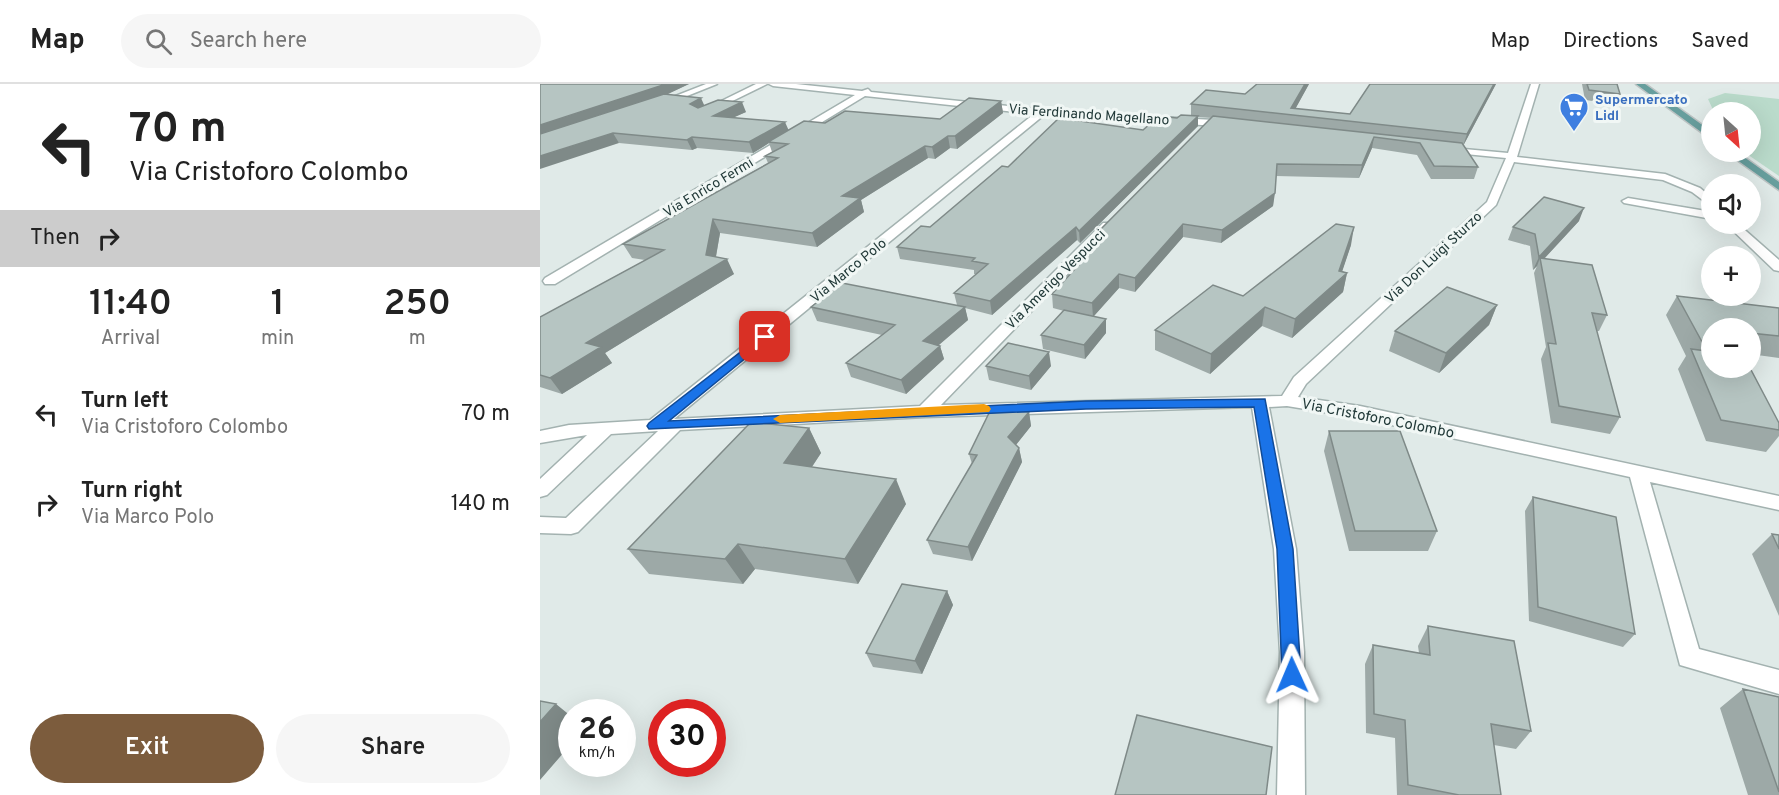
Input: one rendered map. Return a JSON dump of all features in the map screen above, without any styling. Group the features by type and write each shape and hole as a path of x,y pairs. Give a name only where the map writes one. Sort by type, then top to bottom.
{"main road":[{"path":"1641,85 1701,129"},
{"path":"1745,162 1779,187"}],"street":[{"path":"647,108 713,84"},
{"path":"700,114 763,84"},
{"name":"Via Ferdinando Magellano","path":"773,84 1041,113 1245,126"},
{"name":"Via Enrico Fermi","path":"550,281 865,93 885,84"},
{"name":"Via Don Luigi Sturzo","path":"1287,401 1300,381 1492,203 1511,158 1535,84"},
{"name":"Via Marco Polo","path":"654,426 1041,113"},
{"path":"1193,139 1210,122"},
{"path":"1430,147 1665,177 1701,194"},
{"path":"1628,201 1701,214"},
{"name":"Via Amerigo Vespucci","path":"925,411 1118,215"},
{"path":"1743,234 1779,267"},
{"name":"Via Cristoforo Colombo","path":"540,437 569,431 606,428 925,411 1287,401 1360,412 1779,503"},
{"path":"1260,402 1285,549 1292,652 1291,795"},
{"path":"540,525 572,526 675,425"},
{"path":"540,490 606,428"},
{"path":"1638,473 1689,657 1779,682"}],"green space":[{"path":"1725,93 1779,99 1779,176 1759,162 1761,162 1761,102 1709,102 1708,99"}],"building":[{"path":"540,84 666,84 540,125"},
{"path":"1257,84 1305,84 1291,108 1350,114 1370,84 1494,84 1467,134 1191,104 1206,90 1245,94"},
{"path":"1587,84 1617,84 1620,94 1589,90"},
{"path":"664,94 701,98 690,104 698,108 718,100 742,102 713,116 785,122 749,142 692,137 687,140 613,133 540,156 540,134"},
{"path":"969,98 1001,101 955,136 948,136 932,147 925,146 842,196 860,198 812,233 713,219 706,255 727,259 586,343 601,347 550,378 540,375 540,317 664,250 623,244 778,158 765,156 788,144 768,142 804,121 825,123 845,111 940,119"},
{"path":"1181,115 1198,116 1079,231 1076,227 990,301 954,293 988,264 972,261 975,258 897,247 921,226 930,227 1002,166 1008,167 1059,118 1143,130 1159,116 1177,118"},
{"path":"1213,116 1462,143 1478,167 1434,166 1420,143 1374,137 1362,165 1277,164 1275,193 1222,230 1183,224 1135,278 1119,274 1092,303 1052,294 1096,246 1090,240"},
{"path":"1544,197 1584,208 1539,257 1535,234 1513,227"},
{"path":"1336,224 1354,227 1339,271 1347,273 1295,319 1265,307 1211,354 1155,330 1213,285 1243,296"},
{"path":"1540,258 1592,265 1607,315 1592,313 1620,417 1559,406 1548,343 1556,344"},
{"path":"842,283 965,307 923,341 940,346 901,380 846,363 895,325 811,307"},
{"path":"1447,287 1497,305 1446,353 1395,331"},
{"path":"1677,296 1701,299 1701,306 1779,308 1779,336 1761,334 1761,318 1701,318 1701,340"},
{"path":"1064,310 1106,319 1084,345 1041,335"},
{"path":"1008,343 1049,352 1029,376 986,366"},
{"path":"1691,349 1701,350 1701,373"},
{"path":"1703,378 1755,378 1779,423 1779,430 1721,420"},
{"path":"991,409 1029,412 1008,437 1019,448 968,547 927,540 977,455 969,454"},
{"path":"751,422 809,428 784,463 896,479 845,559 738,544 725,559 628,549"},
{"path":"1329,431 1400,431 1437,531 1355,531"},
{"path":"1533,497 1616,517 1635,634 1538,607"},
{"path":"1772,534 1779,535 1779,549"},
{"path":"902,584 947,591 915,661 866,653"},
{"path":"1428,626 1514,641 1531,731 1491,724 1501,795 1459,795 1408,785 1405,720 1374,714 1373,645 1430,655"},
{"path":"1743,689 1779,697 1779,792"},
{"path":"540,701 556,704 540,722"},
{"path":"1137,715 1272,747 1266,795 1115,795"}],"slow traffic":[{"path":"780,419 984,409"}],"place":[{"name":"Supermercato Lidl","path":"1574,132"}],"route":[{"path":"765,337 654,426 925,411 1260,402 1285,549 1292,675"}]}
